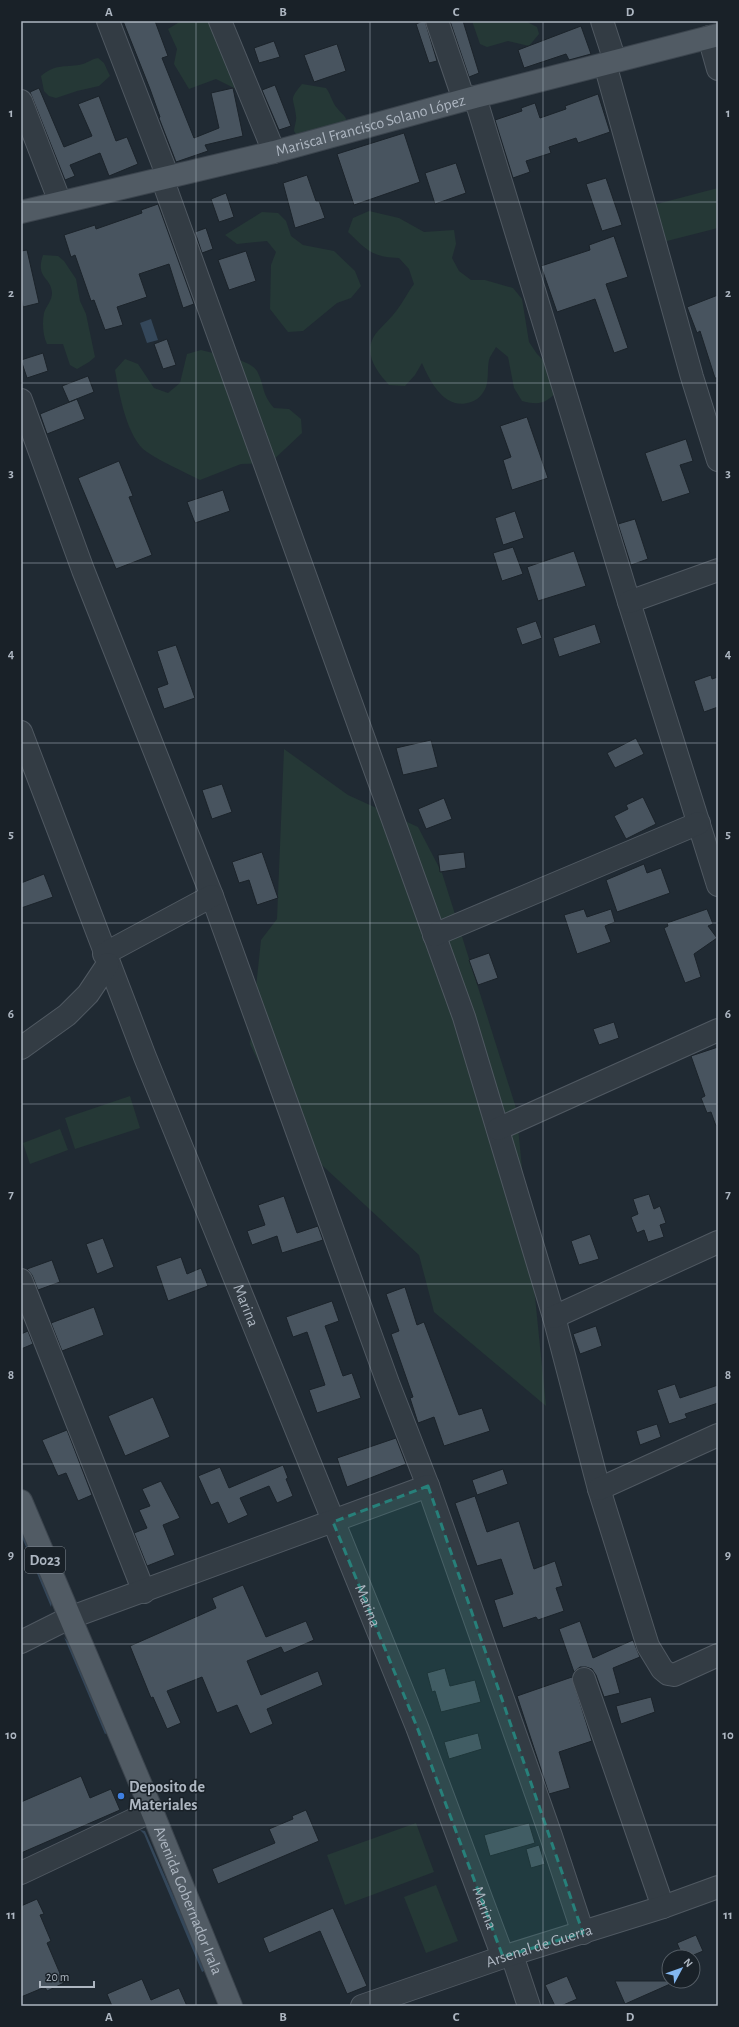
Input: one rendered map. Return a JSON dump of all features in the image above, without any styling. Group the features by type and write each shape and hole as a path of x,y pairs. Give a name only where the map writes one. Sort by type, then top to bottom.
{"main road":[{"name":"Mariscal Francisco Solano López","path":"21,212 274,152 469,98 713,36"},
{"name":"D023","path":"21,1501 69,1618"},
{"name":"Avenida Gobernador Irala","path":"69,1618 152,1811 231,2006"}],"street":[{"path":"108,21 464,1017 554,1317 599,1489 648,1646 657,1663 668,1674 680,1674 718,1655"},
{"path":"220,21 274,152"},
{"path":"438,21 469,98 718,885"},
{"path":"602,21 610,62 692,377 718,460"},
{"path":"713,36 718,69"},
{"path":"21,102 60,202"},
{"path":"21,400 83,570 212,896 388,1382 428,1486 551,1836 583,1933"},
{"path":"629,602 718,570"},
{"name":"Marina","path":"21,732 106,959 529,2006"},
{"path":"434,935 699,823"},
{"path":"21,1048 67,1015 88,994 106,959 212,896"},
{"path":"498,1130 718,1030"},
{"path":"554,1317 718,1242"},
{"path":"21,1280 144,1592"},
{"path":"599,1489 718,1435"},
{"path":"21,1642 69,1618 144,1592 428,1486"},
{"path":"584,1679 663,1907"},
{"path":"21,1873 152,1811"},
{"name":"Arsenal de Guerra","path":"362,2006 508,1956 663,1907 718,1887"}],"highlighted area":[{"path":"428,1486 583,1933 503,1957 417,1727 333,1522"}],"green space":[{"path":"181,21 218,21 221,53 240,77 241,84 236,89 216,79 189,89 174,64 177,49 168,29"},
{"path":"472,21 525,21 537,27 539,34 529,46 508,41 487,47 480,44"},
{"path":"98,58 104,63 110,76 99,86 56,98 49,96 44,91 41,76 46,72 56,68 83,64"},
{"path":"302,84 326,88 335,106 345,116 347,127 298,137 294,131 296,118 293,97"},
{"path":"718,188 718,228 663,242 653,205"},
{"path":"369,211 399,218 424,232 454,230 456,244 452,258 459,271 471,280 485,280 513,288 522,299 529,342 537,354 557,374 560,388 551,397 543,402 534,403 522,401 514,388 508,357 496,347 489,360 486,387 476,400 471,402 462,404 454,403 440,394 422,363 415,375 405,386 389,385 379,373 372,360 370,352 371,345 373,338 397,310 414,284 409,269 399,258 382,256 370,251 360,244 348,232 353,218"},
{"path":"262,212 278,213 286,221 291,236 303,245 334,251 355,271 361,286 351,298 337,303 303,331 288,332 270,309 271,265 276,252 267,241 237,244 225,235"},
{"path":"43,255 58,256 64,261 76,279 80,301 86,314 95,357 77,369 70,365 63,344 47,344 43,325 44,313 51,299 52,293 51,287 44,277 41,269"},
{"path":"201,350 240,360 253,367 257,371 265,394 274,408 289,409 301,419 302,433 270,463 241,464 200,480 153,456 140,446 134,437 125,415 115,370 125,359 138,364 154,388 168,393 180,383 187,354"},
{"path":"284,749 348,795 418,827 442,873 516,1108 546,1406 434,1312 419,1255 297,1142 250,1044 261,940 277,919"},
{"path":"130,1096 140,1128 75,1149 65,1118"},
{"path":"60,1129 68,1150 30,1164 23,1143"},
{"path":"416,1823 434,1872 345,1905 327,1855"},
{"path":"436,1885 458,1941 426,1953 404,1897"}],"water":[{"path":"151,319 158,340 147,343 140,323"},
{"path":"21,1526 52,1602 51,1607 21,1535"},
{"path":"64,1637 70,1644 107,1733 105,1734"},
{"path":"140,1830 145,1831 206,1970 202,1972 144,1834"}],"building":[{"path":"123,21 155,21 168,56 162,58 194,138 219,128 211,93 233,88 243,136 205,145 208,151 176,162 159,118 160,117 150,89"},
{"path":"425,21 437,61 429,63 416,24"},
{"path":"450,21 463,21 479,73 469,77"},
{"path":"581,26 591,54 569,60 566,54 524,68 518,50"},
{"path":"274,41 280,57 259,63 254,48"},
{"path":"337,44 346,71 314,82 304,55"},
{"path":"275,85 291,126 279,130 262,90"},
{"path":"39,88 64,147 92,136 78,104 99,96 116,141 127,137 138,164 109,176 100,153 70,165 75,176 65,180 30,92"},
{"path":"598,94 610,132 578,143 576,138 549,147 551,153 526,161 530,172 513,178 495,120 522,111 521,108 535,103 540,118 566,109 565,106"},
{"path":"404,133 420,182 354,205 337,154"},
{"path":"456,163 466,193 435,204 425,173"},
{"path":"307,175 316,201 319,201 325,218 295,228 283,183"},
{"path":"606,178 622,225 602,231 586,184"},
{"path":"226,193 234,217 219,222 211,199"},
{"path":"158,204 194,304 183,308 169,264 139,274 147,297 117,307 123,325 105,330 94,300 91,301 75,255 71,257 64,235 95,225 96,229 142,213 141,210"},
{"path":"206,228 213,249 202,253 195,232"},
{"path":"614,236 628,277 606,284 628,348 614,353 595,299 557,312 541,266 590,250 589,245"},
{"path":"27,250 39,303 23,307 21,297 21,251"},
{"path":"246,251 256,281 229,290 218,260"},
{"path":"718,295 718,378 715,378 700,331 697,333 687,307"},
{"path":"167,339 176,365 163,369 154,344"},
{"path":"43,353 48,371 27,378 21,360"},
{"path":"88,376 94,392 69,402 62,386"},
{"path":"77,399 85,419 47,434 40,414"},
{"path":"527,417 548,478 512,490 503,460 511,457 500,426"},
{"path":"686,439 693,461 680,465 690,493 662,502 645,453"},
{"path":"119,461 133,496 129,497 152,555 116,569 78,478"},
{"path":"223,490 230,511 195,523 187,502"},
{"path":"515,511 524,538 503,545 495,518"},
{"path":"635,519 648,559 631,565 618,524"},
{"path":"513,547 523,574 502,581 493,553"},
{"path":"574,551 586,586 538,601 527,567"},
{"path":"536,621 542,638 522,645 516,628"},
{"path":"595,624 601,643 559,657 553,638"},
{"path":"176,645 195,698 164,709 157,688 168,684 157,651"},
{"path":"711,675 712,679 718,677 718,707 704,712 694,681"},
{"path":"636,738 644,754 615,768 607,753"},
{"path":"431,740 438,767 403,775 396,748"},
{"path":"222,784 232,812 212,819 202,790"},
{"path":"643,797 656,824 626,839 614,816 628,809 626,805"},
{"path":"444,798 452,819 426,829 418,809"},
{"path":"262,852 278,898 257,905 249,880 239,883 232,862"},
{"path":"464,852 466,868 440,872 438,855"},
{"path":"644,864 647,873 661,868 670,893 617,912 606,880"},
{"path":"44,874 53,897 21,908 21,883"},
{"path":"584,909 587,917 611,909 615,922 605,926 611,942 577,954 564,915"},
{"path":"707,909 713,924 708,926 717,938 694,954 701,977 685,983 664,928 668,926 667,923"},
{"path":"489,953 498,978 478,985 469,960"},
{"path":"614,1022 619,1038 599,1045 593,1029"},
{"path":"718,1047 718,1125 716,1126 711,1112 707,1113 701,1098 705,1096 691,1056"},
{"path":"649,1194 654,1209 660,1206 666,1223 660,1225 664,1237 648,1242 644,1230 637,1233 631,1217 638,1214 633,1199"},
{"path":"284,1196 297,1233 318,1226 323,1240 282,1253 277,1236 252,1245 247,1231 265,1225 258,1205"},
{"path":"590,1234 599,1259 579,1265 571,1241"},
{"path":"103,1238 114,1267 97,1274 86,1244"},
{"path":"181,1257 187,1274 201,1268 208,1286 168,1301 156,1266"},
{"path":"52,1260 60,1282 38,1290 32,1275 27,1269"},
{"path":"405,1287 417,1325 424,1322 459,1415 482,1408 490,1431 444,1446 434,1417 418,1423 410,1398 413,1397 391,1334 399,1331 386,1294"},
{"path":"332,1301 339,1321 325,1326 343,1376 352,1373 361,1398 317,1413 309,1390 325,1385 307,1332 293,1337 286,1317"},
{"path":"94,1307 104,1335 62,1351 51,1323"},
{"path":"596,1326 602,1346 580,1354 573,1334"},
{"path":"28,1331 33,1344 21,1349 21,1334"},
{"path":"675,1384 680,1398 718,1385 718,1403 685,1414 687,1418 669,1424 657,1390"},
{"path":"153,1397 170,1437 125,1456 108,1416"},
{"path":"657,1424 661,1437 640,1445 636,1431"},
{"path":"67,1430 92,1495 78,1501 66,1473 58,1476 42,1440"},
{"path":"396,1438 406,1464 347,1487 337,1458"},
{"path":"283,1465 288,1478 286,1479 293,1496 277,1503 269,1486 240,1498 248,1515 228,1524 218,1502 211,1505 198,1476 220,1467 229,1488"},
{"path":"503,1469 508,1484 477,1495 472,1480"},
{"path":"161,1481 180,1518 163,1525 175,1555 147,1566 134,1533 147,1528 139,1510 150,1506 142,1489"},
{"path":"475,1496 487,1532 519,1521 534,1569 555,1561 563,1586 556,1588 564,1611 538,1620 536,1617 503,1628 494,1600 513,1594 501,1559 477,1566 455,1503"},
{"path":"243,1585 266,1637 306,1621 314,1640 284,1653 281,1647 247,1661 261,1695 318,1671 323,1685 267,1709 273,1724 250,1734 237,1705 217,1713 202,1677 167,1691 181,1723 167,1729 153,1697 151,1698 130,1646 216,1608 212,1598"},
{"path":"580,1621 593,1658 633,1640 640,1657 613,1668 620,1693 604,1697 596,1675 592,1669 580,1667 574,1672 559,1629"},
{"path":"445,1668 450,1686 475,1680 481,1702 441,1712 435,1691 432,1692 427,1673"},
{"path":"572,1677 592,1741 559,1752 570,1788 549,1794 517,1696"},
{"path":"651,1697 655,1712 621,1724 616,1706"},
{"path":"478,1733 482,1749 449,1759 444,1742"},
{"path":"81,1776 90,1798 111,1789 120,1810 21,1853 21,1802"},
{"path":"306,1810 319,1841 218,1884 212,1869 275,1843 269,1829 293,1819 292,1816"},
{"path":"529,1823 535,1843 490,1856 484,1835"},
{"path":"539,1845 545,1864 531,1868 526,1849"},
{"path":"37,1899 44,1914 40,1915 51,1941 47,1943 64,1983 47,1991 45,1987 21,1997 21,1906"},
{"path":"333,1908 367,1986 347,1994 320,1931 269,1953 263,1938"},
{"path":"696,1935 703,1951 701,1952 701,1949 680,1949 677,1943"},
{"path":"567,1976 577,1999 561,2006 555,2006 545,1985"},
{"path":"142,1979 151,2000 179,1988 187,2006 112,2006 107,1994"},
{"path":"615,1981 661,1981 661,1988 625,2004"}],"place":[{"name":"Deposito de Materiales","path":"121,1796"}]}
